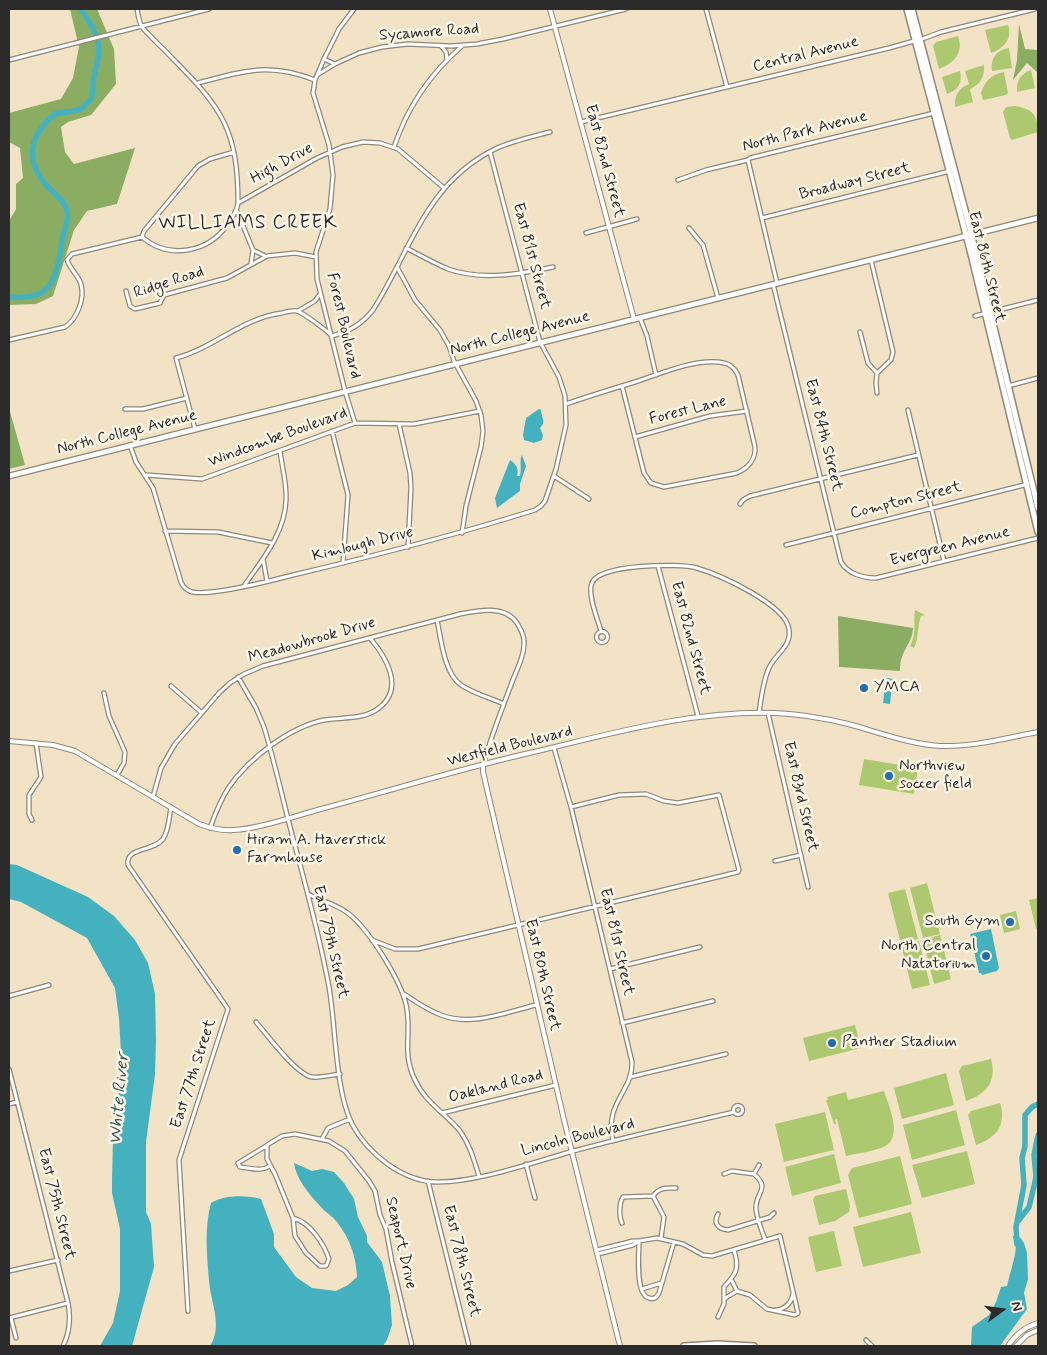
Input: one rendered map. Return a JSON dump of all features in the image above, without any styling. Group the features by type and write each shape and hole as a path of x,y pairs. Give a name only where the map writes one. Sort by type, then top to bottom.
{"main road":[{"name":"East 86th Street","path":"907,9 918,40"},
{"name":"East 86th Street","path":"912,9 936,112 988,312 1029,484 1038,532"},
{"name":"North College Avenue","path":"9,476 1038,218"},
{"name":"East 86th Street","path":"1029,484 1038,508"},
{"path":"684,1346 716,1344 754,1346"}],"street":[{"path":"137,9 141,26 198,83 218,111 228,131 234,152 238,203"},
{"path":"9,60 209,9"},
{"name":"Forest Boulevard","path":"354,9 339,29 324,59 316,78 314,95 331,152 333,175 330,209 318,244 316,256 320,293 355,423"},
{"name":"East 82nd Street","path":"550,9 634,319"},
{"name":"Sycamore Road","path":"316,78 335,64 359,53 388,46 412,44 462,46 503,39 626,9"},
{"path":"706,9 727,87"},
{"name":"Central Avenue","path":"581,122 918,40 941,32 1035,9"},
{"path":"441,46 446,52 447,61"},
{"path":"394,147 402,126 417,98 447,61 462,46"},
{"path":"324,59 335,64"},
{"path":"198,83 242,71 263,69 284,70 316,78"},
{"name":"North Park Avenue","path":"678,180 750,158 936,112"},
{"path":"297,312 321,326 332,336 350,330 367,318 376,306 425,213 444,188 466,168 490,152 513,142 550,132"},
{"name":"High Drive","path":"142,237 150,243 165,249 179,251 195,249 205,245 217,236 236,211 238,203 331,152 348,145 363,142 380,143 394,147 409,157 444,188"},
{"path":"9,340 65,327 73,322 77,314 82,290 78,277 67,260 72,254 142,237 144,231 198,166 210,159 234,152"},
{"name":"East 81st Street","path":"490,152 540,342 561,381 566,404 566,428 554,476 546,501 541,507"},
{"name":"East 84th Street","path":"748,160 820,479 841,562 850,571 867,578"},
{"name":"Broadway Street","path":"762,218 952,171"},
{"path":"236,211 253,250 251,265"},
{"path":"586,233 637,219"},
{"path":"689,228 703,245 718,298"},
{"path":"406,248 443,266 463,273 487,275 553,267"},
{"path":"253,250 266,256"},
{"name":"Ridge Road","path":"126,291 130,306 135,309 160,303 164,295 227,278 266,256 293,253 316,256"},
{"path":"871,260 893,352 891,360 877,373 877,393"},
{"path":"396,266 415,300 440,330 480,412 483,431 482,447 466,506 462,533"},
{"path":"195,429 176,358 202,349 239,326 256,319 278,313 297,312 315,302 320,293"},
{"path":"975,316 1038,300"},
{"path":"640,317 647,336 656,375"},
{"path":"860,332 868,363 877,373"},
{"path":"566,404 656,375 697,364 722,362 732,366 738,375 755,447 752,461 745,468 733,474 666,487 658,487 651,483 644,473 622,386"},
{"path":"1006,387 1038,378"},
{"path":"125,409 143,409 187,398"},
{"path":"908,410 944,561"},
{"name":"Forest Lane","path":"635,437 707,417 747,411"},
{"name":"Windcombe Boulevard","path":"145,475 202,479 355,423 417,423 480,412"},
{"path":"398,424 411,481 408,547"},
{"path":"332,431 349,503 344,563"},
{"path":"130,445 136,462 152,488 165,531 218,532 272,543"},
{"path":"244,586 280,528 286,507 286,492 280,450"},
{"path":"740,504 750,496 918,455"},
{"path":"554,476 589,499"},
{"name":"Compton Street","path":"786,545 1029,484"},
{"name":"Kimlough Drive","path":"165,531 181,582 187,590 192,592 210,591 267,581 408,547 462,533 541,507"},
{"name":"Evergreen Avenue","path":"867,578 876,578 1038,538"},
{"path":"263,558 267,581"},
{"path":"601,631 590,592 592,581 602,574 630,568 658,566 696,568 730,582 762,599 786,620 789,629 788,642 769,667 760,702 760,713"},
{"name":"East 82nd Street","path":"658,566 698,716"},
{"name":"Meadowbrook Drive","path":"153,797 161,768 167,755 220,692 238,677 263,666 466,613 483,611 503,612 510,615"},
{"name":"East 80th Street","path":"510,615 522,632 524,643 518,666 492,733 483,765 483,772 536,1005 620,1346"},
{"path":"437,620 448,668 453,677 464,686 504,704"},
{"path":"210,828 222,798 233,781 269,746 310,724 366,714 383,704 389,694 391,676 386,659 370,638"},
{"name":"East 79th Street","path":"238,677 256,708 269,746 288,818 330,993 340,1074 350,1119 365,1143 383,1161 406,1174 428,1181"},
{"path":"171,686 202,713"},
{"path":"104,693 109,716 125,752 124,763 117,775"},
{"name":"Westfield Boulevard","path":"9,741 56,745 72,750 200,825 223,830 235,830 288,818 483,765 698,716 728,713 768,713 822,718 902,739 940,746 975,744 1038,732"},
{"name":"East 83rd Street","path":"768,713 808,887"},
{"path":"32,820 29,814 29,795 41,777 36,743"},
{"name":"East 81st Street","path":"554,748 571,806 632,1062 630,1078"},
{"path":"372,940 395,949 413,950 738,872 738,865 719,795 680,803 664,801 648,794 619,795 571,806"},
{"name":"East 77th Street","path":"171,807 168,828 164,838 153,847 132,853 128,859 128,865 228,1009 179,1160 188,1311"},
{"path":"775,861 801,855"},
{"path":"307,894 343,910 353,917 372,940 403,994 407,1010 406,1044 410,1067 422,1093 456,1127 466,1140 473,1156 478,1176"},
{"path":"610,969 700,947"},
{"path":"9,996 49,986"},
{"path":"403,994 433,1012 449,1018 462,1020 484,1018 536,1005"},
{"path":"622,1023 712,1001"},
{"path":"256,1022 287,1058 305,1074 315,1077 340,1074"},
{"path":"613,1141 612,1115 616,1102 630,1078 726,1054"},
{"name":"East 75th Street","path":"9,1069 68,1303 70,1326 63,1346"},
{"name":"Oakland Road","path":"442,1113 556,1086"},
{"path":"9,1104 17,1102"},
{"name":"Lincoln Boulevard","path":"428,1181 451,1181 478,1176 734,1112"},
{"path":"322,1139 328,1128 350,1119"},
{"name":"Seaport Drive","path":"270,1166 264,1169 257,1169 240,1167 238,1163 282,1136 294,1134 332,1142 345,1151 375,1191 380,1215 386,1229 412,1346"},
{"path":"267,1145 266,1154 270,1166 293,1218 294,1234 306,1253 317,1265 326,1266 329,1259 322,1244 303,1223 293,1218"},
{"path":"526,1164 535,1198"},
{"path":"754,1174 759,1165"},
{"path":"724,1174 732,1171 754,1174 758,1178 762,1187 756,1206 765,1240"},
{"name":"East 78th Street","path":"428,1181 470,1346"},
{"path":"622,1223 620,1220 620,1200 622,1198 626,1196 653,1196 658,1190 663,1188 676,1188"},
{"path":"653,1196 664,1217 661,1238"},
{"path":"718,1214 716,1223 719,1228 730,1230 771,1217 774,1213"},
{"path":"598,1252 632,1241 661,1238 683,1244 706,1256 734,1250 780,1236 798,1314 795,1315 764,1307 750,1295 738,1292 724,1299"},
{"path":"640,1241 638,1273 646,1297 652,1298 658,1296 674,1242"},
{"path":"718,1317 724,1304 724,1288 732,1281 738,1262 734,1250"},
{"path":"9,1272 58,1260"},
{"path":"732,1281 738,1292"},
{"path":"642,1289 661,1283"},
{"path":"774,1310 786,1306 792,1300 794,1290"},
{"path":"16,1338 10,1318 68,1303"},
{"path":"1008,1346 1019,1333 1029,1326 1038,1323"},
{"path":"1016,1346 1024,1338 1038,1330"},
{"path":"866,1340 872,1346"}],"green space":[{"path":"70,9 97,9 114,49 116,84 91,115 68,122 61,127 65,152 74,164 135,148 117,204 87,211 74,230 53,296 36,304 9,305 9,221 16,209 16,184 23,178 20,148 9,142 9,113 61,99 73,78 79,47"},
{"path":"1019,24 1025,49 1038,50 1038,73 1027,63 1013,80 1017,60"},
{"path":"1008,25 1009,35 1006,43 991,53 985,30"},
{"path":"958,36 960,42 959,52 949,64 939,69 933,46 936,42"},
{"path":"1009,48 1012,68 992,71 993,59 997,53"},
{"path":"984,65 984,73 981,79 977,85 970,89 973,102 955,107 955,99 958,93 969,84 965,71"},
{"path":"1031,70 1035,88 1017,92 1017,84 1020,78 1024,73"},
{"path":"960,71 961,79 959,86 947,94 942,77"},
{"path":"1004,72 1008,93 983,100 981,93 987,82 996,74"},
{"path":"1015,106 1033,113 1037,121 1038,132 1012,140 1010,138 1003,112 1006,107"},
{"path":"9,408 25,465 9,469"},
{"path":"915,610 925,615 921,616 914,648 910,646 914,633"},
{"path":"838,616 913,628 911,639 902,658 900,671 839,667"},
{"name":"Northview soccer field","path":"864,759 918,768 914,794 859,785"},
{"path":"927,883 940,934 923,938 910,888"},
{"path":"905,889 918,939 901,944 888,893"},
{"path":"1038,898 1038,928 1036,929 1029,900"},
{"name":"South Gym","path":"1016,911 1020,929 1004,933 1000,915"},
{"path":"940,935 951,979 934,984 923,940"},
{"path":"919,941 930,985 912,989 901,945"},
{"name":"Panther Stadium","path":"855,1025 861,1048 809,1061 803,1038"},
{"path":"991,1059 993,1074 989,1086 980,1095 966,1101 959,1071 962,1066"},
{"path":"946,1073 954,1105 902,1119 894,1088"},
{"path":"884,1091 892,1114 894,1131 892,1138 888,1144 881,1148 846,1156 837,1119 835,1120 836,1124 834,1124 826,1100 828,1100 827,1097 846,1092 848,1100"},
{"path":"1000,1103 1002,1118 998,1130 989,1139 976,1145 968,1115 971,1111"},
{"path":"956,1110 965,1145 912,1160 903,1125"},
{"path":"825,1112 834,1150 784,1162 775,1124"},
{"path":"967,1151 975,1184 922,1198 912,1165"},
{"path":"834,1154 841,1183 792,1196 785,1167"},
{"path":"900,1156 912,1204 859,1218 848,1175 852,1168"},
{"path":"846,1189 850,1206 849,1212 835,1221 819,1225 813,1200 815,1196"},
{"path":"911,1212 921,1253 863,1267 853,1227"},
{"path":"834,1231 842,1266 816,1272 808,1237"}],"water":[{"path":"539,409 541,410 543,422 540,428 543,435 542,440 534,443 524,440 526,418"},
{"path":"522,455 526,466 520,484 520,491 497,508 495,498 510,460 516,466 517,476 520,476"},
{"path":"886,678 894,679 890,704 883,703"},
{"name":"White River","path":"9,864 17,865 88,897 114,916 135,940 148,963 155,994 156,1039 155,1074 146,1142 146,1212 151,1224 154,1267 132,1346 100,1346 113,1323 120,1291 120,1229 112,1193 113,1137 122,1069 115,988 87,938 21,902 9,899"},
{"name":"North Central Natatorium","path":"991,929 999,968 997,971 982,975 979,973 970,934"},
{"path":"294,1163 312,1171 322,1169 334,1172 354,1199 358,1217 367,1236 367,1242 382,1262 390,1296 392,1325 383,1346 210,1346 216,1331 216,1323 209,1281 207,1232 211,1203 217,1200 235,1196 261,1199 274,1234 274,1247 296,1277 312,1288 336,1291 348,1285 357,1277 354,1255 349,1241 337,1222 322,1208 304,1186 297,1175"},
{"path":"1013,1236 1019,1236 1024,1243 1027,1253 1028,1279 1024,1293 1027,1309 1000,1346 971,1346 972,1327 989,1315 1001,1287 1007,1286 1016,1246"}],"waterway":[{"name":"WILLIAMS CREEK","path":"9,297 24,297 44,291 50,284 58,266 67,223 67,211 64,203 49,188 36,170 33,149 38,134 50,118 58,113 80,109 92,97 99,46 93,29 81,9"},
{"path":"1017,1244 1016,1227 1024,1185 1022,1158 1025,1146 1025,1115 1032,1107 1038,1104"},
{"path":"1019,1220 1029,1207 1035,1182 1034,1155 1038,1135"}],"place":[{"name":"YMCA","path":"864,688"},
{"name":"Northview soccer field","path":"889,776"},
{"name":"Hiram A. Haverstick Farmhouse","path":"237,850"},
{"name":"South Gym","path":"1010,922"},
{"name":"North Central Natatorium","path":"986,956"},
{"name":"Panther Stadium","path":"832,1043"}],"district":[{"name":"WILLIAMS CREEK","path":"248,224"}]}
